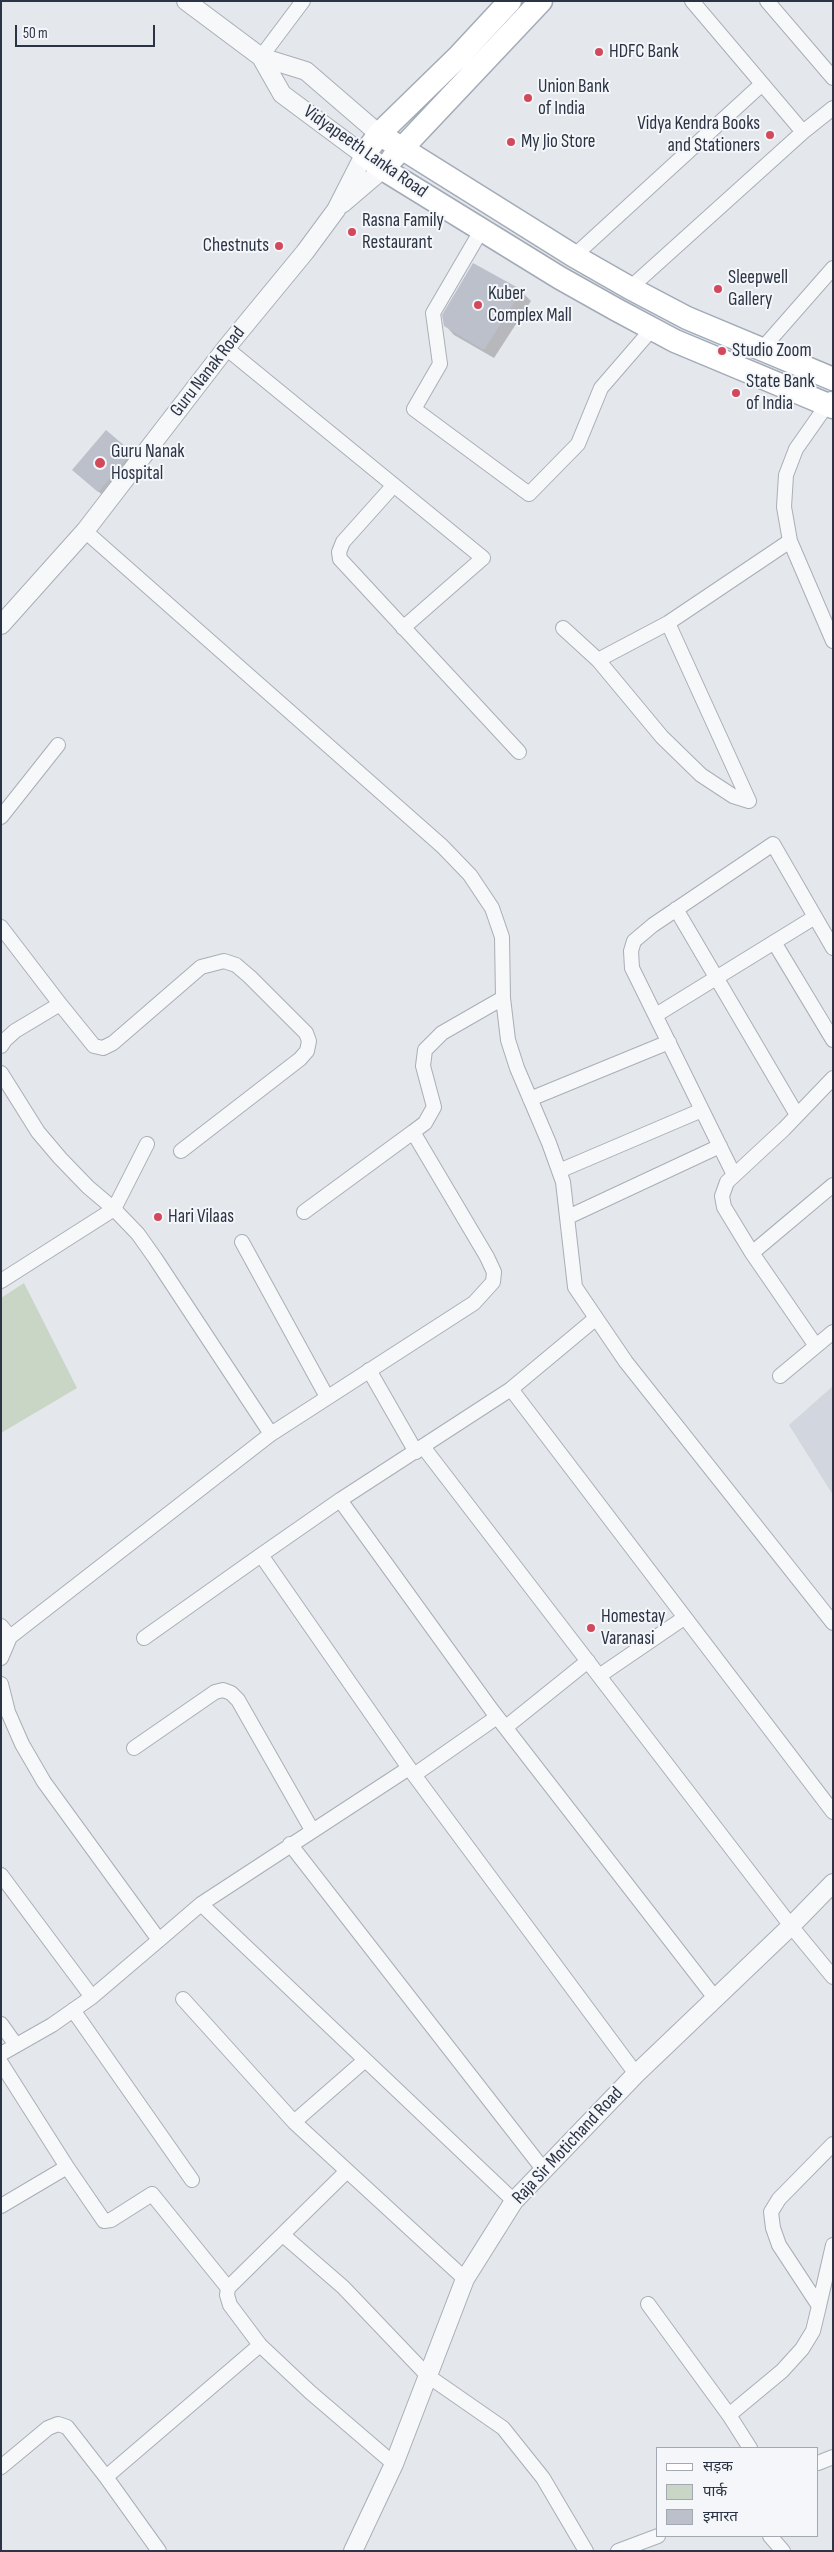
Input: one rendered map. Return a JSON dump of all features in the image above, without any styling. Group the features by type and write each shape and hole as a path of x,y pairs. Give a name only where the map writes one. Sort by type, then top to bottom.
{"main road":[{"name":"Guru Nanak Road","path":"364,155 379,134 458,57 510,1"},
{"name":"Guru Nanak Road","path":"384,169 401,148 541,1"},
{"name":"Vidyapeeth Lanka Road","path":"379,134 574,256 630,288 687,318 833,379"},
{"name":"Vidyapeeth Lanka Road","path":"364,155 560,278 652,329 675,341 831,403"}],"street":[{"name":"Vidyapeeth Lanka Road","path":"186,1 261,57 306,71 379,134"},
{"path":"261,57 303,1"},
{"path":"692,1 803,132"},
{"path":"767,1 833,78"},
{"name":"Vidyapeeth Lanka Road","path":"261,57 282,94 364,155"},
{"path":"574,256 762,84"},
{"path":"630,288 803,132 833,108"},
{"name":"Guru Nanak Road","path":"1,625 86,531 226,348 305,252 336,210 364,155"},
{"name":"Guru Nanak Road","path":"336,210 384,169"},
{"path":"482,229 432,313 440,364 414,409 529,494 578,444 601,388 652,329"},
{"path":"762,349 833,268"},
{"path":"226,348 483,558 403,628"},
{"path":"831,403 796,450 786,475 784,507 790,541 833,641"},
{"path":"394,485 343,542 339,552 340,559 519,752"},
{"path":"86,531 442,846 470,875 492,908 502,937 503,998 508,1040 559,1171 568,1217 575,1287 626,1362 833,1623"},
{"path":"598,660 668,623 790,541"},
{"path":"564,628 598,660 662,737 701,775 733,796 749,801 668,623"},
{"path":"1,817 58,745"},
{"path":"734,1175 632,968 631,950 634,941 639,935 676,909 773,844 833,948"},
{"path":"676,909 797,1115"},
{"path":"656,1015 716,976 815,917"},
{"path":"1,927 94,1046 102,1048 113,1043 201,967 224,961 236,965 250,977 306,1033 309,1041 307,1051 300,1059 181,1151"},
{"path":"774,942 833,1040"},
{"path":"304,1212 425,1123 432,1114 434,1107 423,1066 425,1050 442,1033 503,998"},
{"path":"1,1046 4,1040 15,1031 60,1004"},
{"path":"530,1099 669,1042"},
{"path":"1,1073 7,1097 60,1158 138,1234 271,1434"},
{"path":"816,1346 752,1253 724,1207 722,1196 727,1182 833,1078"},
{"path":"559,1171 702,1110"},
{"path":"1,1658 4,1635 271,1434 474,1303 494,1282 494,1272 486,1257 413,1132"},
{"path":"1,1281 114,1209 147,1144"},
{"path":"568,1217 720,1146"},
{"path":"752,1253 833,1185"},
{"path":"242,1242 328,1397"},
{"path":"144,1638 340,1500 512,1390 596,1319"},
{"path":"780,1376 833,1332"},
{"path":"369,1370 420,1450 588,1661 791,1926 833,1976"},
{"path":"512,1390 833,1812"},
{"path":"340,1500 501,1722 715,1998"},
{"path":"261,1555 412,1772 636,2074"},
{"path":"599,1676 684,1618"},
{"path":"1,2054 92,1997 201,1904 290,1844 501,1722 588,1661"},
{"path":"1,1684 5,1714 44,1782 159,1940"},
{"path":"134,1748 215,1692 223,1690 231,1693 238,1700 312,1830"},
{"path":"290,1844 543,2169"},
{"path":"1,1875 92,1997"},
{"name":"Raja Sir Motichand Road","path":"353,2551 394,2464 465,2279 514,2201 636,2074 791,1926 833,1883"},
{"path":"201,1904 364,2061 514,2201"},
{"path":"183,1999 294,2122 465,2279"},
{"path":"73,2010 192,2180"},
{"path":"1,2024 16,2046"},
{"path":"294,2122 364,2061"},
{"path":"1,2063 66,2167 104,2221 111,2220 152,2194 228,2288 230,2305 260,2345 310,2392 394,2464"},
{"path":"818,2306 779,2245 772,2228 771,2212 779,2199 833,2144"},
{"path":"1,2206 66,2167"},
{"path":"228,2288 347,2171"},
{"path":"282,2235 343,2287 428,2376 503,2428 543,2478 586,2551"},
{"path":"729,2415 782,2370 802,2349 813,2331 833,2245"},
{"path":"648,2304 729,2415 749,2447"},
{"path":"106,2477 260,2345"},
{"path":"1,2467 48,2428 58,2424 66,2427 106,2477 159,2551"},
{"path":"618,2551 656,2537"},
{"path":"771,2537 783,2551"}],"shaded area":[{"path":"833,1386 833,1495 789,1425"}],"green space":[{"path":"24,1283 77,1388 1,1433 1,1298"}],"building":[{"name":"Kuber Complex Mall","path":"473,263 522,290 484,350 444,326 442,315"},
{"path":"106,430 132,452 98,492 72,470"}],"place":[{"name":"HDFC Bank","path":"599,52"},
{"name":"Union Bank of India","path":"528,98"},
{"name":"Vidya Kendra Books and Stationers","path":"770,135"},
{"name":"My Jio Store","path":"511,142"},
{"name":"Rasna Family Restaurant","path":"352,232"},
{"name":"Chestnuts","path":"279,246"},
{"name":"Sleepwell Gallery","path":"718,289"},
{"name":"Kuber Complex Mall","path":"478,305"},
{"name":"Studio Zoom","path":"722,351"},
{"name":"State Bank of India","path":"736,393"},
{"name":"Guru Nanak Hospital","path":"100,463"},
{"name":"Hari Vilaas","path":"158,1217"},
{"name":"Homestay Varanasi","path":"591,1628"}]}
